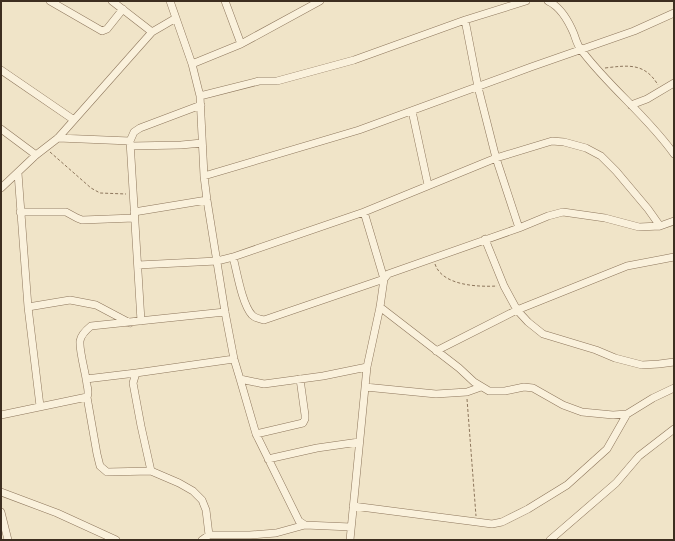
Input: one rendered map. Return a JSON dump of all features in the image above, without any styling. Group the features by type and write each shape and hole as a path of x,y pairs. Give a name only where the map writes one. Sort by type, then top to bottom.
{"street":[{"path":"50,1 102,30 107,29 123,9"},
{"path":"112,1 152,32"},
{"path":"170,1 192,64 200,96 204,176 207,200 234,359 256,434 299,521 305,525"},
{"path":"225,1 241,44"},
{"path":"192,64 241,44 320,1"},
{"path":"200,96 259,81 277,81 354,60 465,20 526,1"},
{"path":"548,1 562,13 570,26 580,50 631,105 657,130 674,154"},
{"path":"204,176 359,130 634,31 674,13"},
{"path":"1,188 36,155 58,138 152,32 176,18"},
{"path":"465,20 478,87 496,158 519,228"},
{"path":"1,70 74,120"},
{"path":"631,105 647,99 674,83"},
{"path":"141,322 131,144 134,132 140,128 201,105"},
{"path":"412,111 428,185"},
{"path":"1,129 36,155"},
{"path":"58,138 131,144 181,145 202,143"},
{"path":"138,264 217,261 233,257 364,212 496,158 552,141 564,142 586,148 601,156 616,171 648,209 660,226"},
{"path":"18,173 28,307 40,406"},
{"path":"20,212 66,212 82,220 134,215 207,200"},
{"path":"350,540 366,367 380,308 384,279 364,212"},
{"path":"233,257 246,306 252,315 264,320 384,279 388,274 519,228 548,216 563,212 605,218 639,227 660,226 674,221"},
{"path":"486,239 504,286 517,310 528,322 544,334 596,350 615,358 642,365 674,362"},
{"path":"436,351 517,310 627,266 674,257"},
{"path":"28,307 70,300 96,305 130,323"},
{"path":"380,308 459,368 474,382 489,391 505,391 524,387 533,388 563,405 582,412 627,414"},
{"path":"209,535 206,510 202,500 193,491 179,483 151,471 107,472 100,466 87,397 86,378 80,342 86,329 91,326 141,322 225,312"},
{"path":"86,378 136,373 234,359"},
{"path":"240,379 264,384 366,367"},
{"path":"136,373 133,383 151,471"},
{"path":"256,434 303,423 305,419 300,379"},
{"path":"365,386 436,394 467,392 481,387"},
{"path":"353,506 492,524 502,522 528,509 567,485 607,449 627,414 653,398 674,388"},
{"path":"1,415 87,397"},
{"path":"550,540 616,483 639,456 674,429"},
{"path":"268,459 317,448 359,442"},
{"path":"1,492 57,513 116,540"},
{"path":"1,512 8,540"},
{"path":"202,540 209,535 250,535 276,533 305,525 351,527"}],"path":[{"path":"595,67 638,67 652,75 661,90"},
{"path":"45,148 91,188 100,193 134,194"},
{"path":"432,258 440,273 458,283 483,287 504,286"},
{"path":"467,392 477,522"}]}
